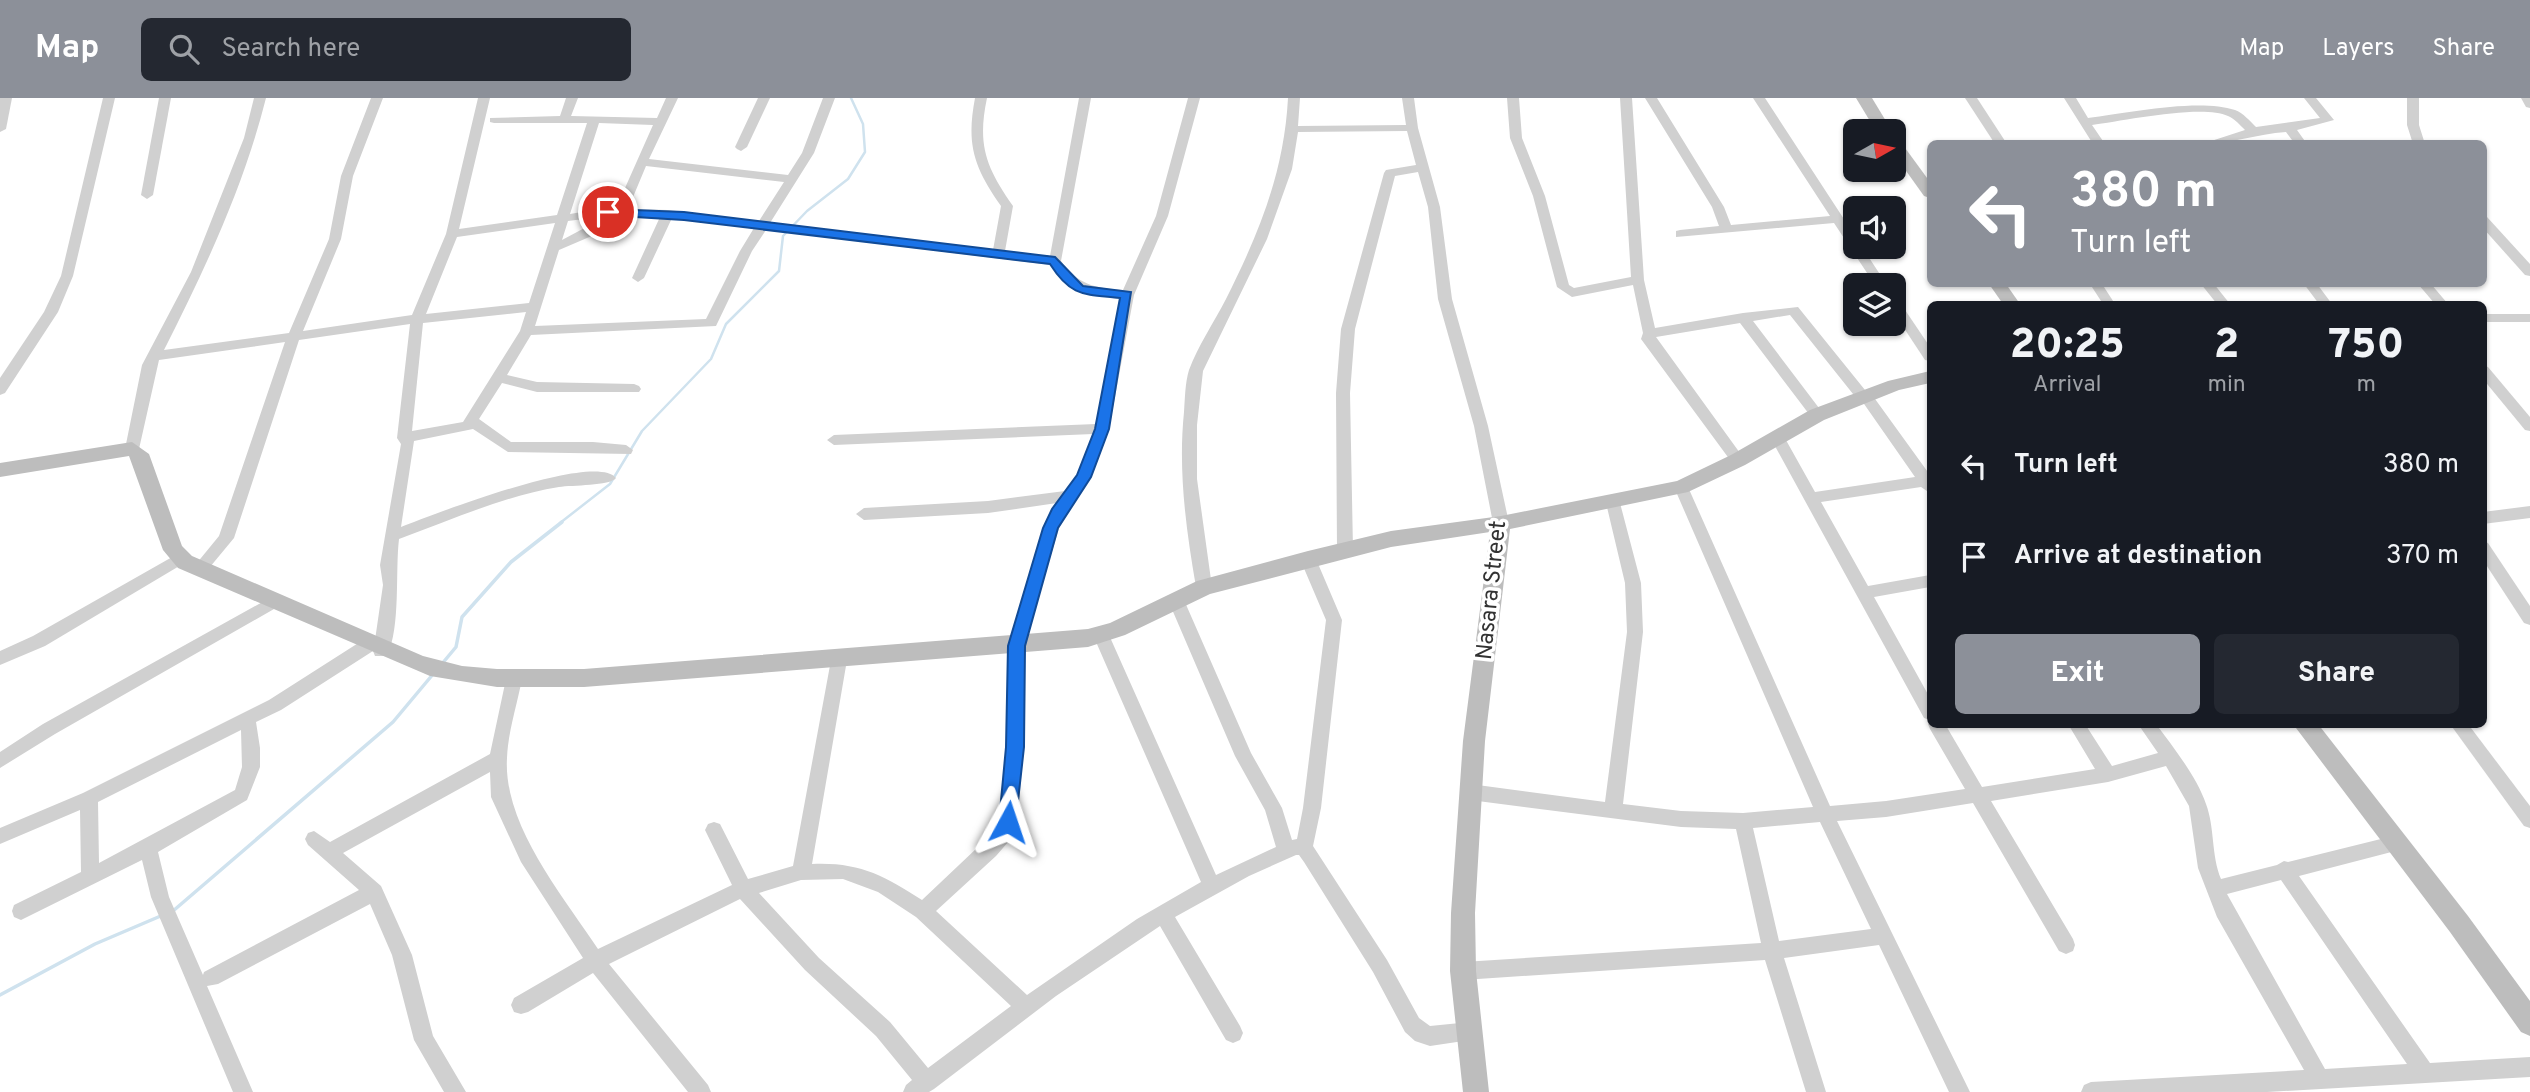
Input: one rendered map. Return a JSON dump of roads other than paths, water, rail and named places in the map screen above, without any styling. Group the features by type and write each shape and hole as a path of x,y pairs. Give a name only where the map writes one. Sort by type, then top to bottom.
{"street":[{"path":"0,129 6,98"},
{"path":"0,390 47,317 65,279 78,242 97,136 109,98"},
{"path":"147,195 165,98"},
{"path":"132,449 142,387 153,356 197,272 250,138 260,98"},
{"path":"200,569 226,538 294,336 335,239 346,176 377,98"},
{"path":"0,836 89,798 275,705 375,648 389,606 392,536 408,443 404,438 417,319 452,234 484,98"},
{"path":"565,118 572,98"},
{"path":"555,247 579,238 618,212 628,199 672,98"},
{"path":"741,147 764,98"},
{"path":"527,331 711,323 746,251 808,153 829,98"},
{"path":"981,98 976,152 984,173 1007,206 999,252"},
{"path":"1084,98 1055,261 1066,278 1080,289 1127,295"},
{"path":"923,911 990,850 1003,835 1008,822 1015,747 1016,646 1051,528 1083,477 1102,429 1127,295 1162,216 1194,98"},
{"path":"1204,587 1189,485 1190,400 1196,371 1273,207 1288,165 1295,129 1294,98"},
{"name":"Nasara Street","path":"1408,98 1412,128 1434,207 1445,299 1481,426 1501,523 1471,792 1463,913 1463,971 1476,1092"},
{"path":"1513,98 1516,138 1539,196 1563,288 1572,293 1638,280"},
{"path":"1626,98 1638,280 1650,333 1648,339 1738,460"},
{"path":"1651,98 1718,207 1726,229"},
{"path":"1759,98 1835,219 1873,273"},
{"path":"1864,98 1877,119"},
{"path":"1971,98 1998,140"},
{"path":"2070,98 2096,140"},
{"path":"2217,98 2253,131"},
{"path":"2221,140 2253,131 2289,128 2328,120 2310,98"},
{"path":"2413,98 2413,125 2418,140"},
{"path":"2527,98 2530,105"},
{"path":"2085,122 2196,110 2232,113"},
{"path":"404,438 468,426 527,331 565,218 594,118"},
{"path":"494,120 594,118 660,122"},
{"path":"1295,129 1412,128"},
{"path":"2289,128 2299,140"},
{"path":"1906,160 1927,189"},
{"path":"642,162 790,179"},
{"path":"1345,550 1343,393 1348,329 1390,173 1424,167"},
{"path":"452,234 618,212 668,214 762,227 999,252 1055,261"},
{"path":"638,278 668,214"},
{"path":"1680,234 1835,219"},
{"path":"2487,224 2530,272"},
{"path":"2210,287 2221,301"},
{"path":"2312,287 2324,301"},
{"path":"2427,287 2439,301"},
{"path":"153,356 417,319 535,307"},
{"path":"1650,333 1795,310 1927,482"},
{"path":"1743,317 1817,415"},
{"path":"2487,318 2530,318"},
{"path":"1906,322 1927,353"},
{"path":"2487,375 2530,426"},
{"path":"497,377 537,387 634,389"},
{"path":"0,470 132,449 139,454 173,550 200,569 375,648 448,672 514,679 596,678 1016,646 1101,635 1204,587 1308,559 1391,539 1613,503 1681,487 1738,460 1817,415 1863,396 1927,378"},
{"path":"471,421 508,447 626,450"},
{"path":"834,440 1102,429"},
{"path":"1777,437 1927,708"},
{"path":"392,536 510,495 585,475 609,478"},
{"path":"1811,498 1927,483"},
{"path":"1681,487 1825,814 1960,1092"},
{"path":"864,514 988,507 1069,496"},
{"path":"1613,503 1633,583 1635,632 1613,810"},
{"path":"2487,517 2530,512"},
{"path":"2487,553 2530,619"},
{"path":"0,658 39,641 181,558"},
{"path":"715,830 743,889 813,964 883,1029 920,1087 1074,971 1164,915 1295,849 1312,808 1334,620 1308,559"},
{"path":"1864,593 1927,582"},
{"path":"1176,600 1244,756 1295,849 1380,966 1412,1025 1422,1034 1430,1036 1470,1032"},
{"path":"0,761 48,729 275,601"},
{"path":"1101,635 1213,888"},
{"path":"801,872 839,660"},
{"path":"514,679 498,758 500,797 527,856 595,961 701,1092"},
{"path":"21,911 90,874 148,848 241,795 250,781 253,750 247,719"},
{"path":"1938,728 1975,795 2066,945"},
{"path":"2079,728 2108,775"},
{"path":"2149,728 2170,757 2197,805 2207,868 2215,889 2320,1079"},
{"path":"2307,728 2397,843 2530,1023"},
{"path":"2461,728 2530,820"},
{"path":"1471,792 1681,818 1743,821 1886,809 2108,775 2170,757"},
{"path":"456,1092 424,1040 402,955 374,892 321,846 434,796 498,758"},
{"path":"89,798 90,874"},
{"path":"1743,821 1772,951 1816,1092"},
{"path":"2215,889 2284,869 2397,843"},
{"path":"148,848 160,897 243,1092"},
{"path":"2284,869 2425,1073"},
{"path":"522,1005 595,961 743,889 801,872 843,872 884,886 923,911 1027,1007"},
{"path":"211,978 374,892"},
{"path":"1164,915 1233,1033"},
{"path":"1463,971 1772,951 1884,936"},
{"path":"2091,1092 2530,1067"}],"waterway":[{"path":"560,523 610,484 642,431 711,359 726,324 779,271 783,236 807,211 848,179 865,152 863,124 851,98"},
{"path":"441,665 456,647 462,617 511,562 562,522"},
{"path":"173,911 393,722 434,673"},
{"path":"0,995 95,944 163,915"}]}
